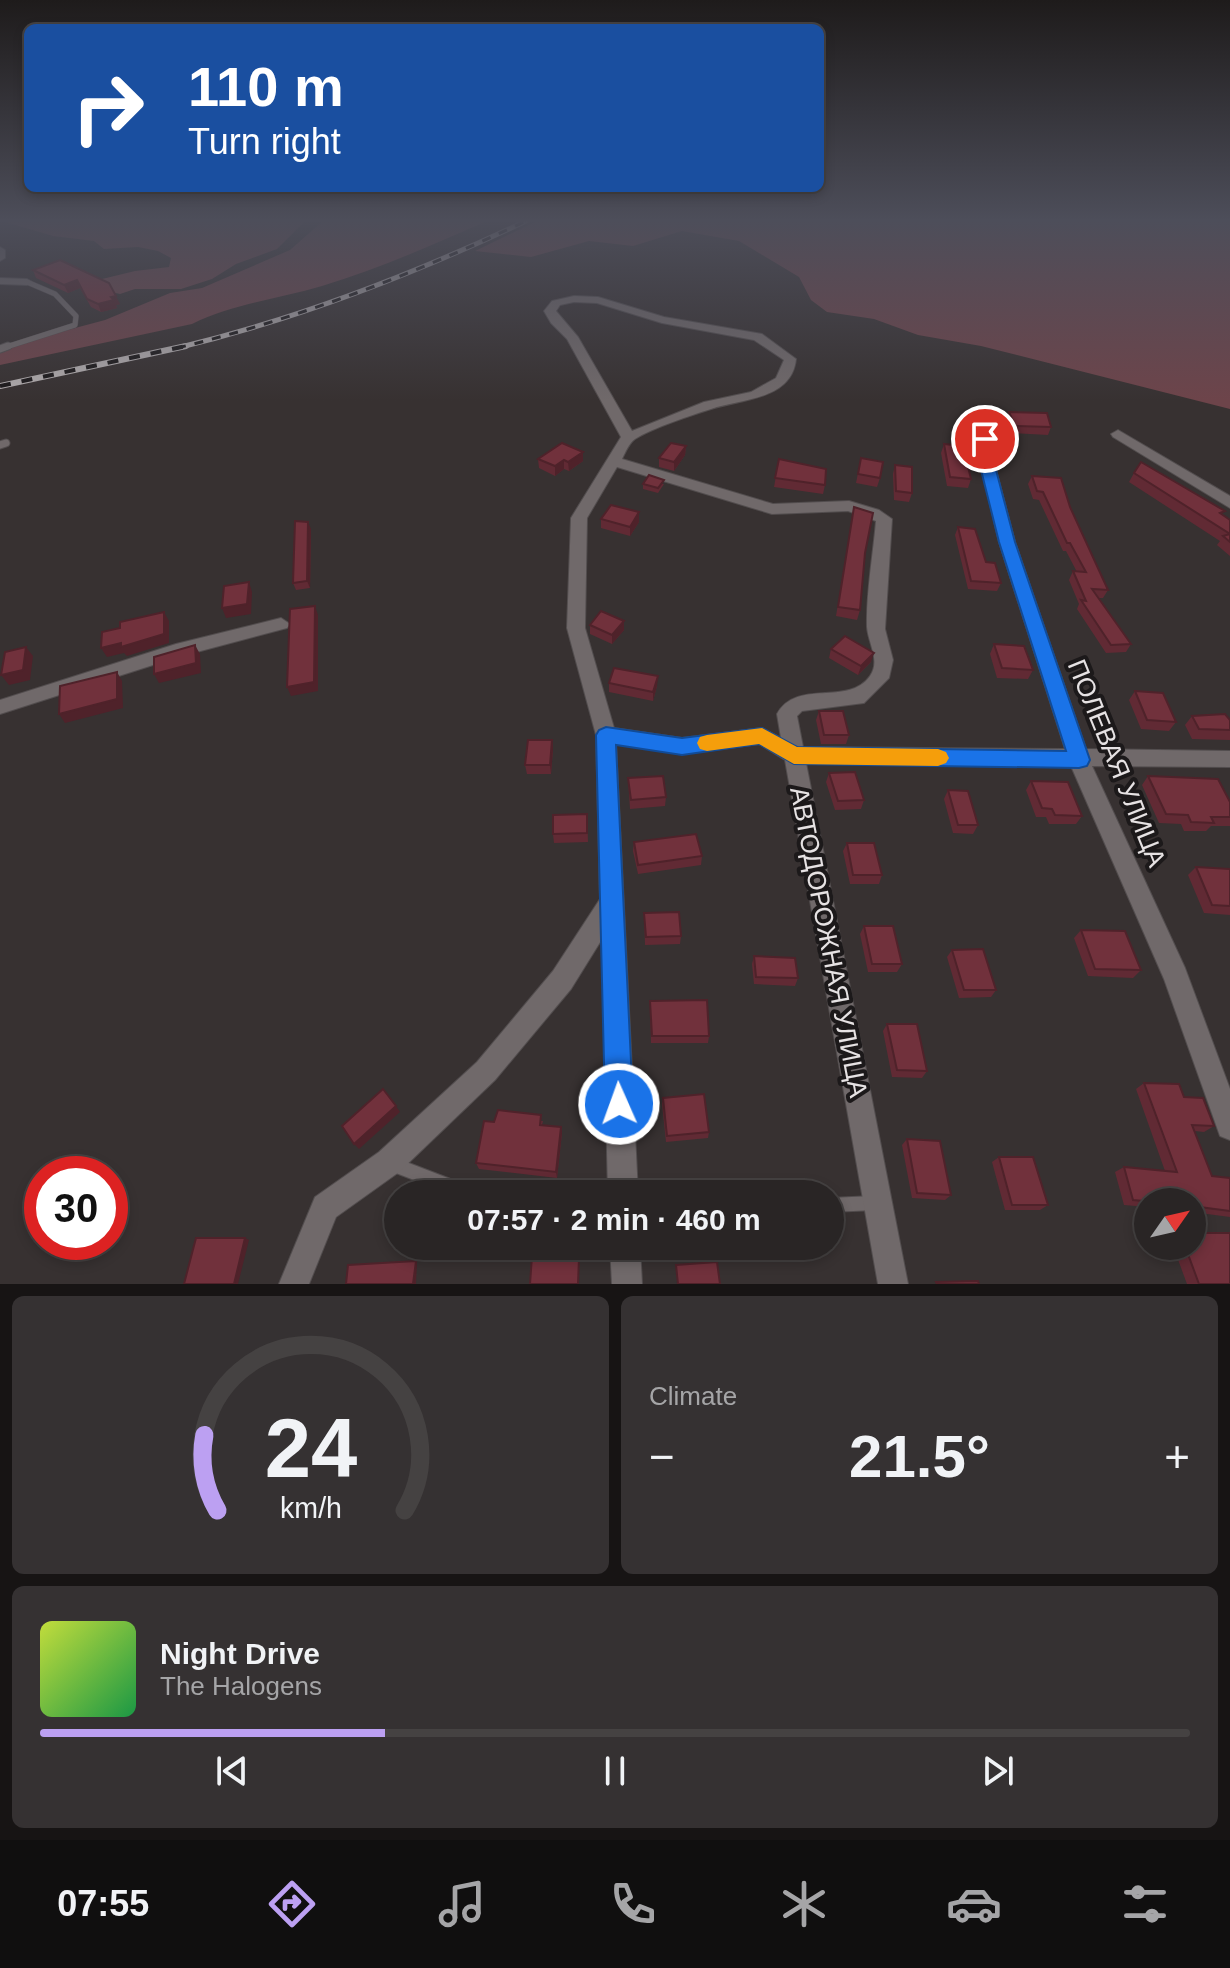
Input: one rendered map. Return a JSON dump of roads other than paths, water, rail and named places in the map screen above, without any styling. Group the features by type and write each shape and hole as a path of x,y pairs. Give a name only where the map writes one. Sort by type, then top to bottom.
{"street":[{"path":"0,281 27,282"},
{"path":"622,1180 606,735 576,628 579,518 628,437 709,405 755,395 781,381 789,368 790,359 758,337 662,320 598,300 574,299 556,303 550,311 555,321 572,337 628,437"},
{"name":"ПОЛЕВАЯ УЛИЦА","path":"983,411 988,466 1007,542 1079,760 1176,977 1230,1126"},
{"path":"1118,434 1230,503"},
{"name":"АВТОДОРОЖНАЯ УЛИЦА","path":"612,461 772,509 849,506 884,519 876,629 884,660 880,678 857,698 814,700 796,705 787,714 893,1284"},
{"path":"0,707 176,651 281,624"},
{"path":"606,735 682,746 762,736 794,755 1230,759"},
{"path":"294,1284 325,1207 389,1162 486,1071 562,980 612,902"},
{"path":"626,1260 627,1284"}],"lane":[{"path":"0,349 20,340 75,325 76,316 55,294 27,282"},
{"path":"389,1162 435,1180"},
{"path":"844,1204 877,1203"}],"railway":[{"path":"178,348 311,309 387,281"},
{"path":"178,348 186,346"},
{"path":"0,386 178,348"}]}
